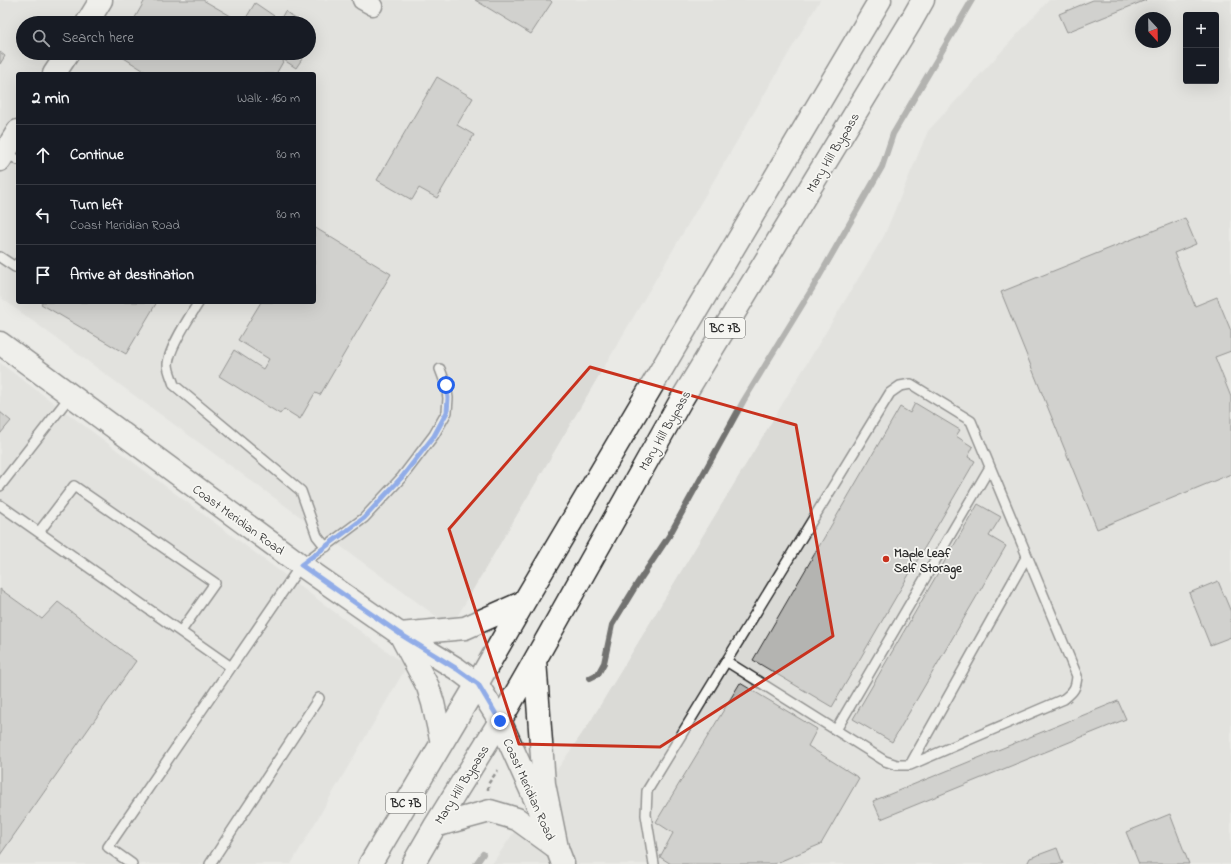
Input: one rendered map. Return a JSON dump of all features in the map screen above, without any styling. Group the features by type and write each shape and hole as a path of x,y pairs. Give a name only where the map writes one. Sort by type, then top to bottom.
{"main road":[{"path":"91,16 101,0"},
{"name":"BC 7B","path":"370,864 478,684 524,602 880,0"},
{"name":"Mary Hill Bypass","path":"413,864 500,721 680,402 923,0"},
{"path":"55,72 63,60"},
{"path":"8,157 16,136"},
{"name":"Coast Meridian Road","path":"0,343 301,565 400,634 457,669 478,684 500,721 560,856"},
{"path":"442,743 428,687 400,634 465,628 524,602"},
{"path":"535,660 544,784 560,856"},
{"path":"435,826 490,812 517,819 560,856"}],"lane":[{"path":"0,257 15,267 16,266"},
{"path":"198,304 173,346 168,363 170,375 174,385 301,491 317,536 326,547"},
{"path":"132,864 108,847 301,565 364,518 402,477 434,436 447,412 448,405 446,385 440,369"},
{"path":"654,864 646,815 647,791 726,661 890,393 900,386 911,384 971,421 1077,676 1076,685 1072,693 1064,699 910,765 897,765 885,761 726,661"},
{"path":"0,486 71,395"},
{"path":"836,730 990,467"},
{"path":"39,532 74,486 215,583 181,632"},
{"path":"0,505 231,667"},
{"path":"910,765 1027,556"},
{"path":"210,864 319,698"}],"path":[{"path":"488,791 488,784 502,765"}],"highlighted area":[{"path":"590,367 796,425 833,636 660,747 519,744 449,529"}],"shaded area":[{"path":"0,0 820,0 451,627 0,297"},
{"path":"1049,0 1231,0 1231,864 492,864 590,722 884,236 928,131"},
{"path":"0,363 407,666 291,864 0,864"}],"building":[{"path":"145,0 203,0 231,16 136,16"},
{"path":"475,0 550,0 552,2 531,34"},
{"path":"1093,0 1146,0 1067,32 1059,14"},
{"path":"255,3 274,16 247,16"},
{"path":"285,11 292,16 282,16"},
{"path":"0,52 5,56 0,64"},
{"path":"127,60 284,60 277,72 146,72"},
{"path":"284,60 301,60 296,68"},
{"path":"437,77 473,98 457,125 474,135 437,198 419,188 412,200 377,180"},
{"path":"1185,218 1196,244 1174,253 1195,306 1217,297 1231,331 1231,351 1215,357 1231,397 1231,474 1097,529 1001,292"},
{"path":"316,228 391,274 320,395 315,393 300,419 284,409 280,414 219,376 234,350 263,369 269,359 238,340 260,304 316,304"},
{"path":"41,304 156,304 126,354"},
{"path":"915,403 960,430 956,436 973,447 968,457 975,461 832,707 753,660 900,407 910,413"},
{"path":"0,412 11,421 0,434"},
{"path":"978,504 1001,517 989,536 1006,546 892,742 853,719"},
{"path":"1218,581 1231,612 1231,637 1210,645 1189,593"},
{"path":"0,589 42,619 58,602 136,661 0,855"},
{"path":"740,683 817,729 808,746 859,778 821,844 774,864 671,864 660,857 673,833 656,822"},
{"path":"1118,701 1126,719 881,819 873,801"},
{"path":"1170,814 1189,864 1139,864 1126,832"},
{"path":"1057,848 1063,864 1027,864 1030,858"}],"waterway":[{"path":"590,678 598,674 604,663 612,625 669,536 744,400 812,289 882,167 893,134 972,0"},
{"path":"476,864 483,854"}],"place":[{"name":"Maple Leaf Self Storage","path":"886,559"}],"route":[{"path":"446,385 448,398 447,412 434,436 402,477 364,518 301,565 400,634 457,669 478,684 500,721"}]}
